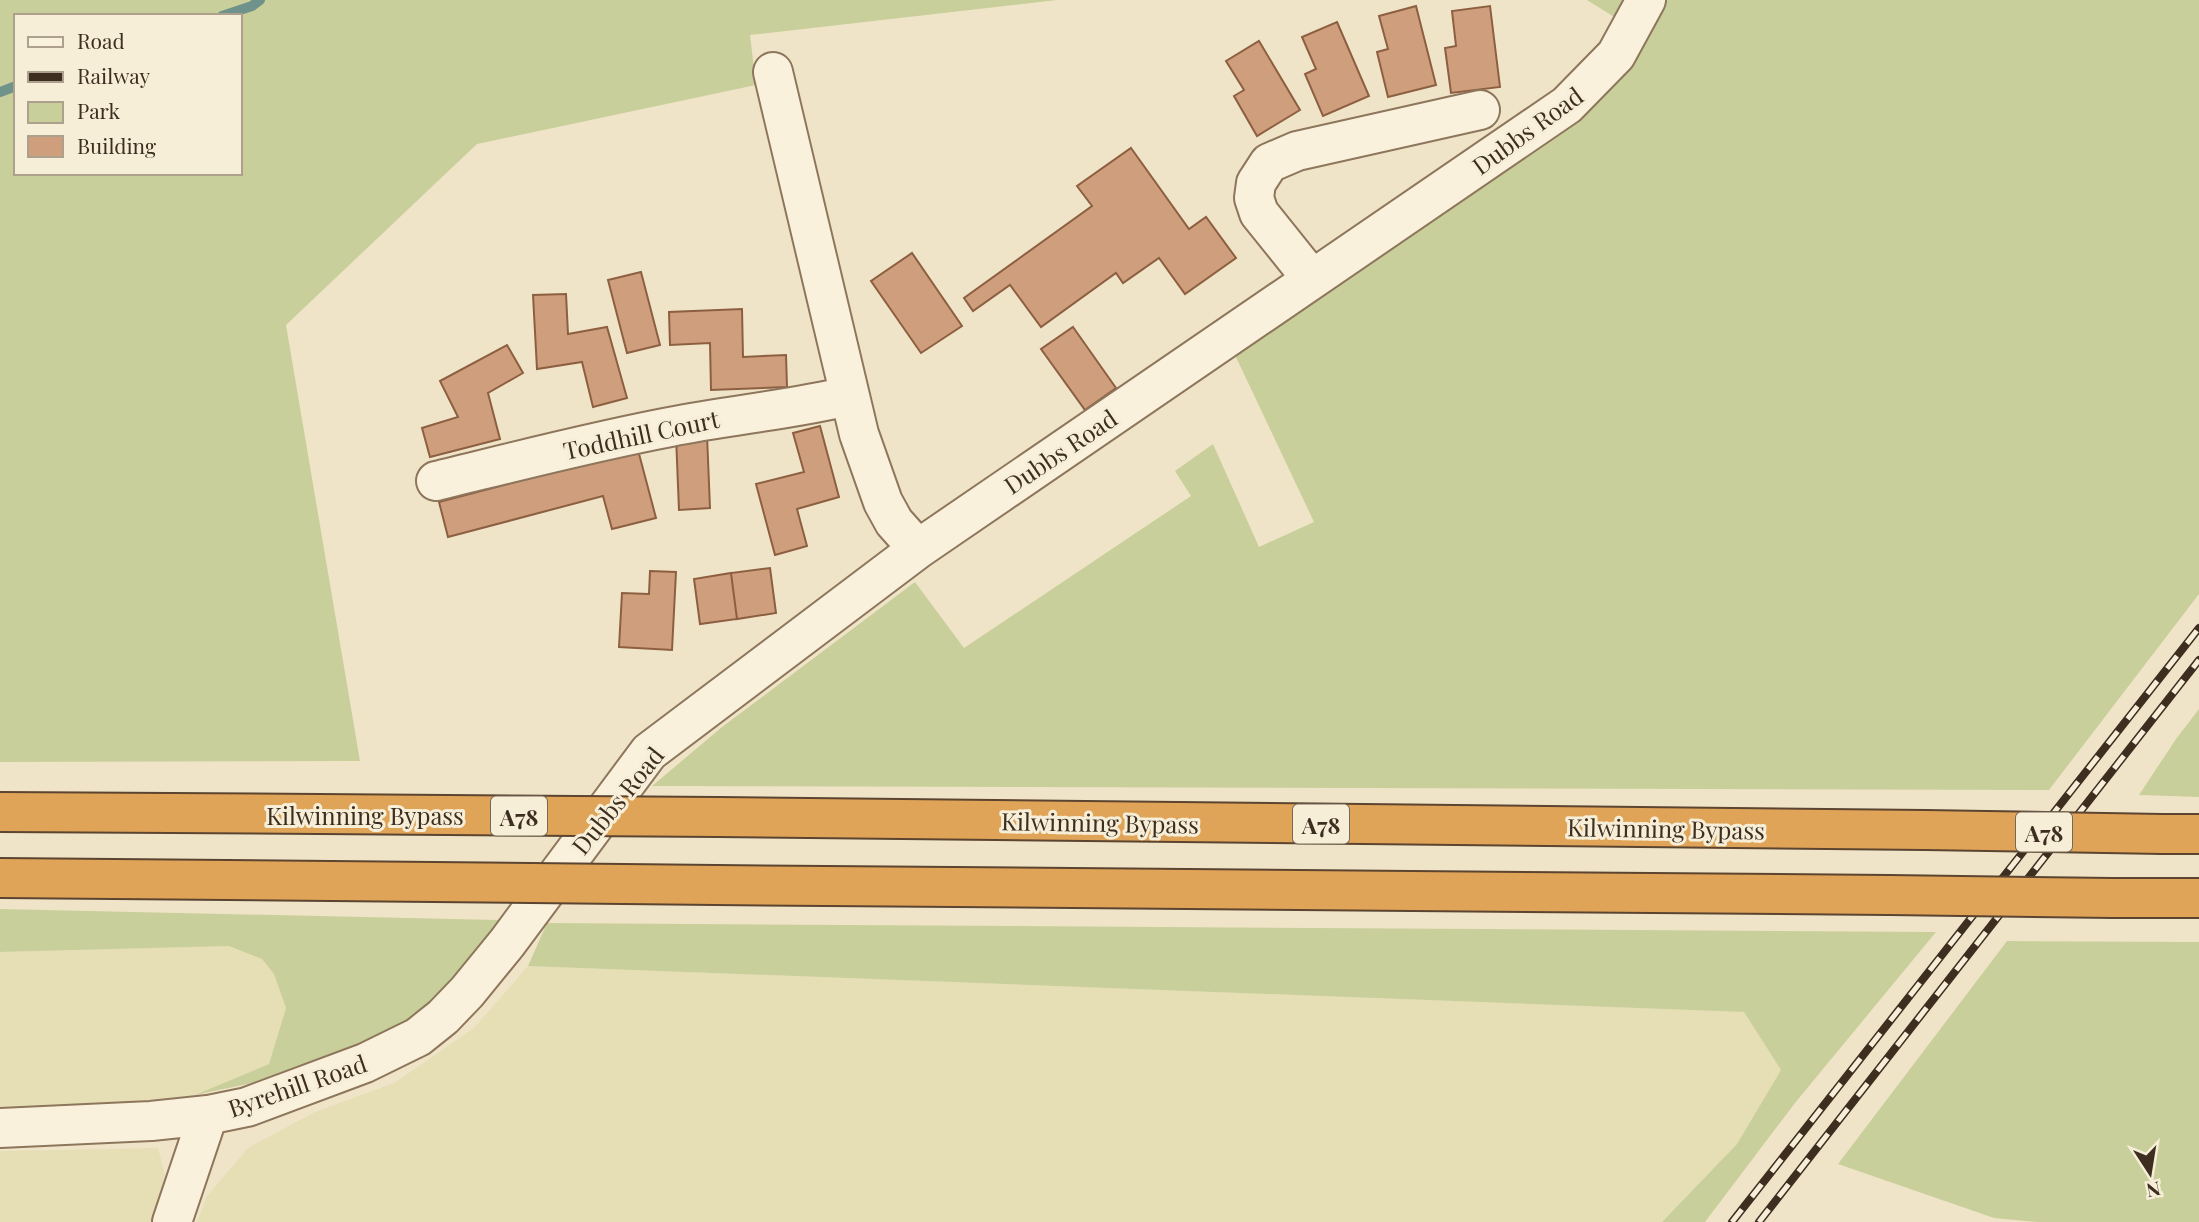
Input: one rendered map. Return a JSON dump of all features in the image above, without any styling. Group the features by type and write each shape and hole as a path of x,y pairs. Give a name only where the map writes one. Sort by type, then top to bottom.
{"highway":[{"name":"Kilwinning Bypass","path":"0,812 718,817 2181,834"},
{"path":"0,878 2199,898"}],"street":[{"name":"Dubbs Road","path":"508,943 649,752 918,549 1567,105 1616,55 1646,0"},
{"path":"773,72 859,434 883,502 894,522 918,549"},
{"path":"1312,279 1259,213 1254,198 1256,183 1269,163 1297,151 1480,110"},
{"name":"Toddhill Court","path":"436,481 612,438 719,418 808,406 848,396"},
{"name":"Byrehill Road","path":"0,1128 151,1121 208,1115 247,1107 284,1094 365,1063 418,1037 443,1017 467,992 508,943"},
{"path":"172,1222 208,1115"}],"shaded area":[{"path":"229,946 262,959 274,974 286,1008 269,1064 195,1095 0,1115 0,952"},
{"path":"528,966 1744,1012 1781,1070 1737,1144 1662,1222 197,1222 207,1196 248,1148 315,1112 394,1083 474,1028"},
{"path":"158,1148 165,1175 151,1222 0,1222 0,1151"}],"green space":[{"path":"0,0 1057,0 750,35 756,85 477,144 286,325 360,761 0,762"},
{"path":"1587,0 1631,0 1619,20"},
{"path":"1666,0 2199,0 2199,594 2049,790 652,786 722,727 915,582 964,648 1191,496 1175,471 1213,444 1259,547 1314,522 1234,353 1629,62"},
{"path":"2199,709 2199,797 2139,795 2176,739"},
{"path":"0,909 498,920 466,965 432,1001 383,1042 300,1073 195,1095 269,1064 286,1008 274,974 262,959 229,946 0,952"},
{"path":"547,923 1936,932 1795,1103 1705,1222 1662,1222 1737,1144 1781,1070 1744,1012 528,966"},
{"path":"2007,941 2199,942 2199,1222 2038,1222 1994,1218 1838,1164"}],"building":[{"path":"1416,6 1436,85 1388,97 1377,52 1388,49 1379,16"},
{"path":"1490,6 1500,87 1451,93 1445,48 1456,46 1452,11"},
{"path":"1337,22 1369,96 1323,116 1305,74 1316,69 1302,37"},
{"path":"1259,41 1300,110 1257,136 1234,96 1244,90 1226,61"},
{"path":"1131,148 1189,229 1206,217 1236,258 1185,294 1159,258 1123,283 1116,273 1041,327 1010,285 973,311 964,298 1092,206 1077,186"},
{"path":"912,253 962,326 921,353 871,281"},
{"path":"641,272 660,345 627,353 608,280"},
{"path":"566,294 568,334 607,327 627,398 593,407 582,362 537,369 533,295"},
{"path":"742,309 743,357 786,355 787,387 711,390 710,343 670,345 669,312"},
{"path":"1073,327 1116,388 1085,410 1041,349"},
{"path":"507,345 523,373 488,393 500,439 430,457 422,428 458,417 440,381"},
{"path":"820,426 839,497 797,509 807,546 775,555 756,484 804,472 793,433"},
{"path":"707,435 710,508 679,510 676,436"},
{"path":"638,450 656,518 612,529 603,496 448,537 439,502"},
{"path":"770,568 776,613 737,619 731,573"},
{"path":"650,571 676,572 672,650 619,647 622,593 649,594"},
{"path":"731,573 737,619 700,624 694,579"}],"waterway":[{"path":"228,14 252,6 260,0"},
{"path":"0,92 14,87"}],"railway":[{"path":"1732,1222 2199,628"},
{"path":"1759,1222 2199,660"}]}
